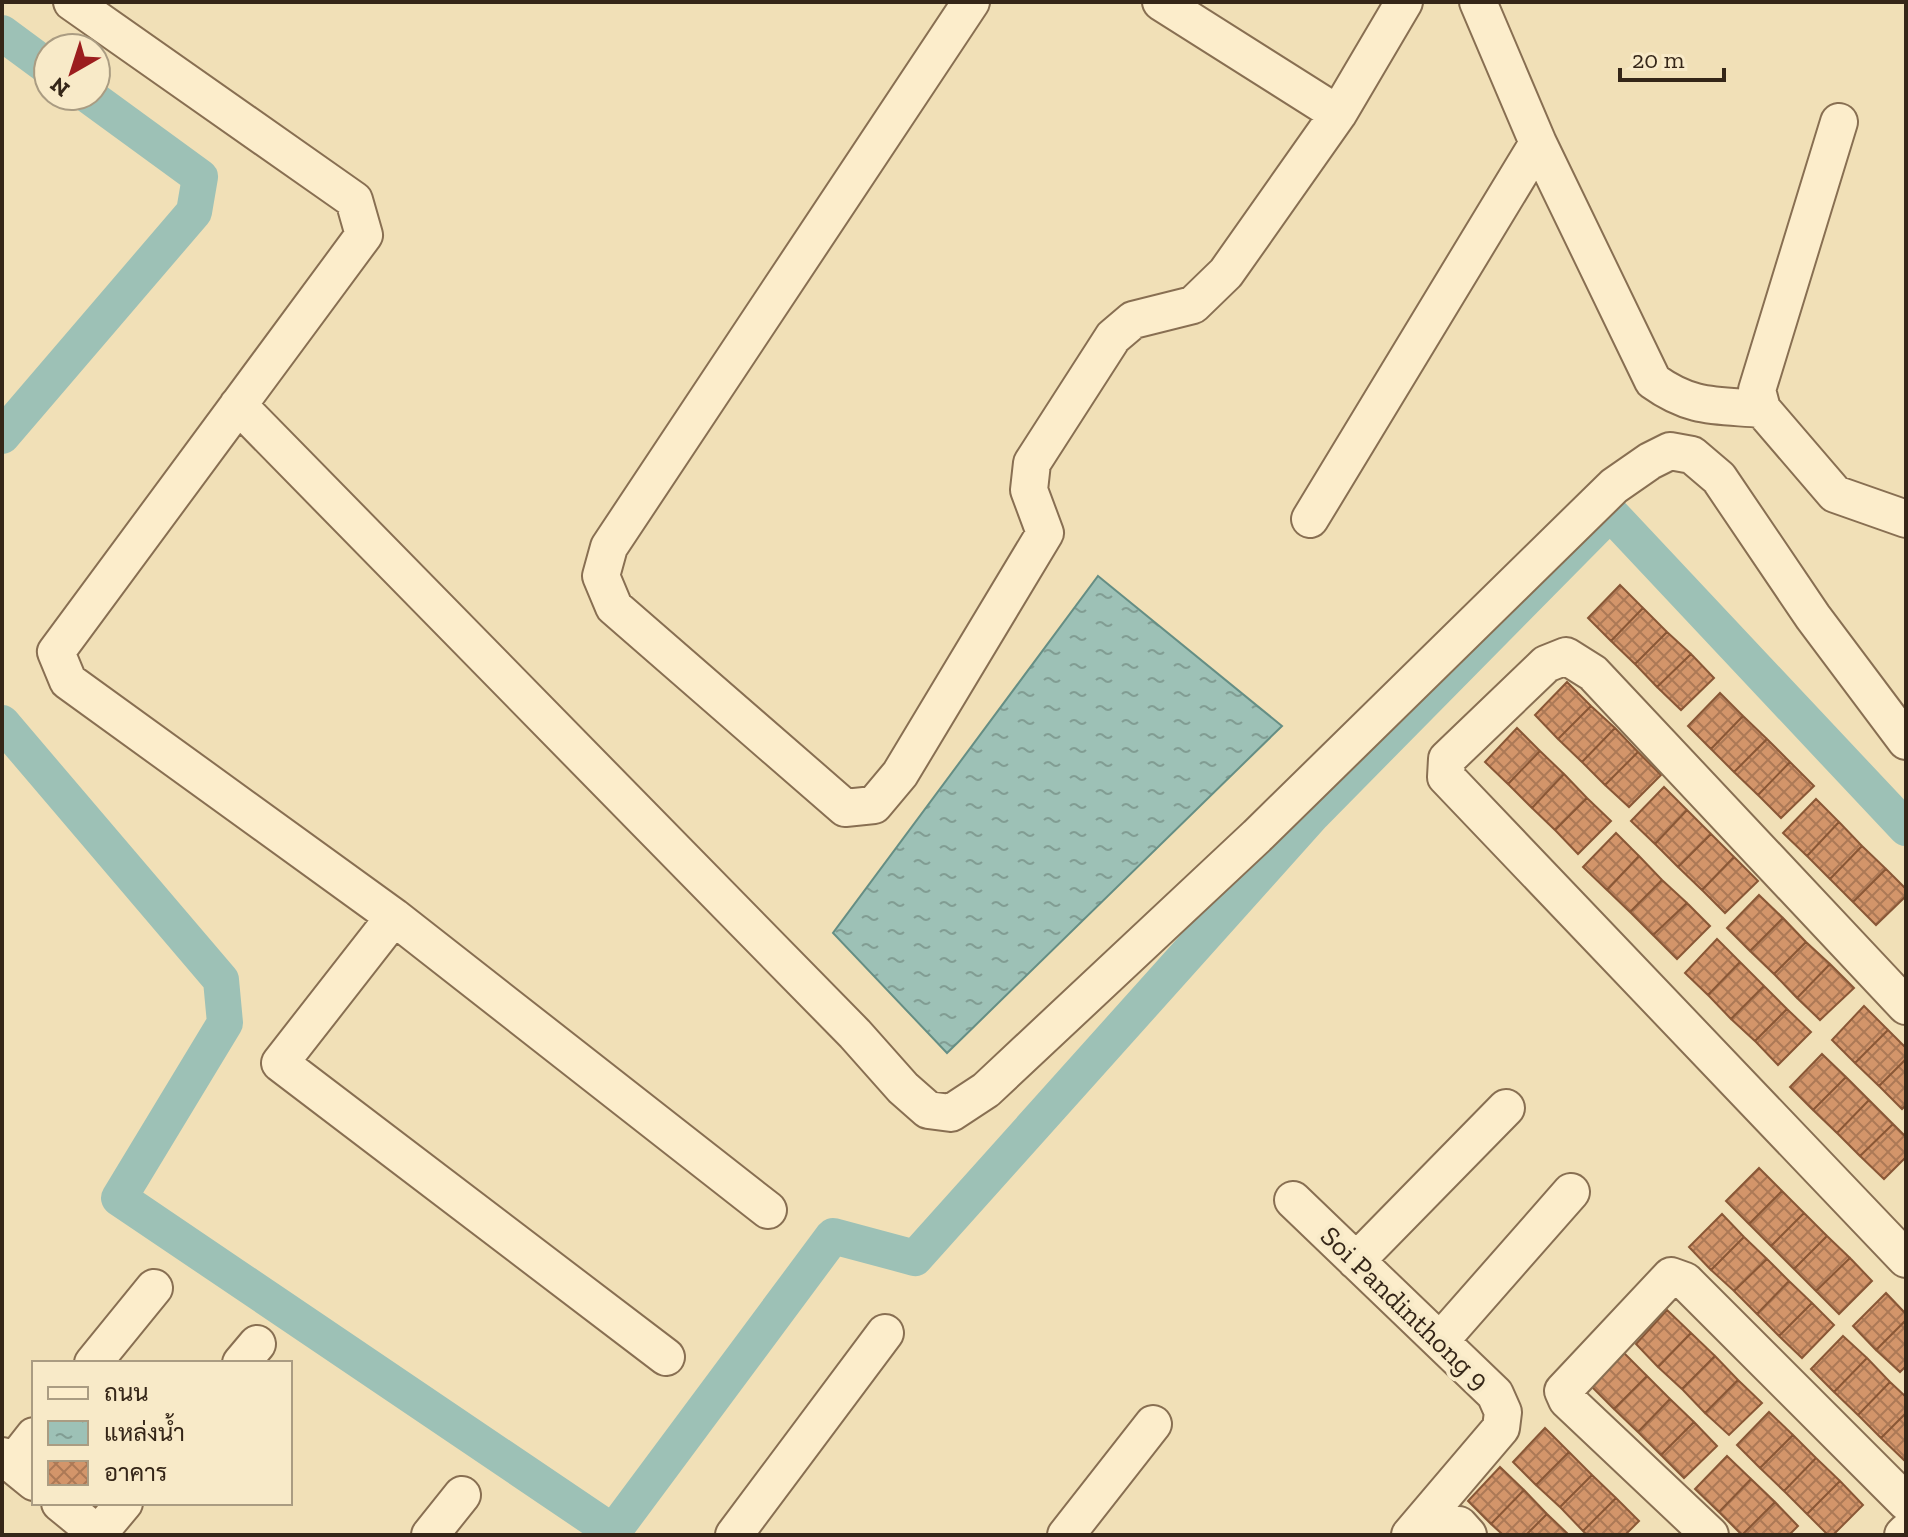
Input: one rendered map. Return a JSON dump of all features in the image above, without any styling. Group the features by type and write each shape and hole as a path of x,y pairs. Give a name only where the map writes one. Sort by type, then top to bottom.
{"street":[{"path":"72,2 354,200 364,235 56,652 68,681 394,917 768,1210"},
{"path":"971,2 609,547 601,576 614,607 845,808 874,805 900,774 1045,533 1029,490 1032,463 1113,337 1133,320 1193,305 1226,273 1338,114 1404,2"},
{"path":"1161,2 1338,114"},
{"path":"1478,2 1538,143 1653,381 1673,395 1701,406 1762,409"},
{"path":"1839,122 1757,390 1762,409 1835,494 1906,519"},
{"path":"1310,519 1538,143"},
{"path":"238,405 855,1034 903,1088 928,1110 951,1113 986,1090 1257,836 1614,486 1670,451 1692,455 1719,478 1813,617 1906,741"},
{"path":"1906,1006 1593,673 1566,656 1546,664 1447,759 1446,777 1906,1259"},
{"path":"394,917 280,1063 666,1357"},
{"path":"1356,1261 1506,1108"},
{"path":"1440,1341 1571,1192"},
{"name":"Soi Pandinthong 9","path":"1293,1200 1495,1394 1503,1412 1501,1428 1410,1535"},
{"path":"1710,1535 1567,1400 1563,1391 1671,1276 1685,1281 1906,1502"},
{"path":"95,1361 154,1288"},
{"path":"734,1535 885,1333"},
{"path":"1066,1535 1153,1424"},
{"path":"16,1467 32,1439"},
{"path":"430,1535 462,1495"},
{"path":"63,1505 99,1534 122,1505"},
{"path":"1450,1535 1459,1525 1468,1535"}],"water":[{"path":"1098,576 1282,726 947,1053 833,933"}],"building":[{"path":"1620,585 1643,608 1611,641 1588,618"},
{"path":"1643,608 1667,632 1635,664 1611,641"},
{"path":"1667,632 1691,654 1657,687 1635,664"},
{"path":"1691,654 1714,678 1681,710 1657,687"},
{"path":"1567,682 1591,706 1558,739 1535,715"},
{"path":"1720,693 1743,716 1711,749 1688,726"},
{"path":"1591,706 1615,728 1582,762 1558,739"},
{"path":"1743,716 1767,739 1734,772 1711,749"},
{"path":"1517,728 1540,751 1508,784 1485,762"},
{"path":"1615,728 1638,752 1605,785 1582,762"},
{"path":"1767,739 1790,762 1758,795 1734,772"},
{"path":"1540,751 1564,774 1532,808 1508,784"},
{"path":"1638,752 1661,775 1629,807 1605,785"},
{"path":"1790,762 1814,786 1781,818 1758,795"},
{"path":"1564,774 1587,798 1555,830 1532,808"},
{"path":"1664,787 1687,810 1655,844 1631,821"},
{"path":"1587,798 1611,821 1578,854 1555,830"},
{"path":"1816,799 1839,822 1807,856 1783,833"},
{"path":"1687,810 1711,834 1678,867 1655,844"},
{"path":"1839,822 1862,846 1830,879 1807,856"},
{"path":"1616,833 1639,856 1607,890 1583,867"},
{"path":"1711,834 1734,857 1702,890 1678,867"},
{"path":"1862,846 1886,869 1853,902 1830,879"},
{"path":"1639,856 1662,880 1630,912 1607,890"},
{"path":"1734,857 1758,881 1725,913 1702,890"},
{"path":"1886,869 1906,889 1906,896 1876,925 1853,902"},
{"path":"1662,880 1687,903 1653,935 1630,912"},
{"path":"1759,895 1783,918 1750,951 1727,928"},
{"path":"1687,903 1710,926 1677,959 1653,935"},
{"path":"1783,918 1806,942 1774,974 1750,951"},
{"path":"1717,939 1740,962 1708,995 1685,973"},
{"path":"1806,942 1830,964 1797,998 1774,974"},
{"path":"1740,962 1764,986 1731,1019 1708,995"},
{"path":"1830,964 1854,988 1820,1020 1797,998"},
{"path":"1764,986 1787,1009 1755,1041 1731,1019"},
{"path":"1864,1006 1888,1030 1855,1063 1832,1040"},
{"path":"1787,1009 1811,1032 1778,1065 1755,1041"},
{"path":"1888,1030 1906,1048 1906,1059 1879,1086 1855,1063"},
{"path":"1822,1054 1846,1077 1813,1110 1790,1087"},
{"path":"1906,1059 1906,1105 1902,1109 1879,1086"},
{"path":"1846,1077 1869,1100 1837,1133 1813,1110"},
{"path":"1869,1100 1893,1124 1860,1156 1837,1133"},
{"path":"1893,1124 1906,1137 1906,1157 1884,1179 1860,1156"},
{"path":"1759,1168 1782,1191 1749,1224 1726,1201"},
{"path":"1782,1191 1804,1213 1771,1246 1749,1224"},
{"path":"1804,1213 1827,1236 1794,1269 1771,1246"},
{"path":"1722,1214 1744,1237 1711,1270 1689,1247"},
{"path":"1827,1236 1850,1258 1816,1291 1794,1269"},
{"path":"1744,1237 1767,1259 1734,1291 1711,1270"},
{"path":"1850,1258 1872,1281 1839,1314 1816,1291"},
{"path":"1767,1259 1789,1281 1757,1314 1734,1291"},
{"path":"1789,1281 1812,1303 1779,1336 1757,1314"},
{"path":"1886,1293 1906,1314 1906,1320 1876,1350 1853,1326"},
{"path":"1812,1303 1834,1325 1802,1358 1779,1336"},
{"path":"1667,1310 1691,1333 1658,1367 1636,1344"},
{"path":"1906,1320 1906,1366 1900,1372 1876,1350"},
{"path":"1691,1333 1715,1356 1682,1389 1658,1367"},
{"path":"1843,1336 1867,1358 1834,1392 1811,1369"},
{"path":"1623,1352 1647,1376 1614,1409 1591,1386"},
{"path":"1715,1356 1738,1380 1705,1413 1682,1389"},
{"path":"1867,1358 1890,1382 1858,1415 1834,1392"},
{"path":"1647,1376 1670,1399 1638,1432 1614,1409"},
{"path":"1738,1380 1762,1403 1729,1435 1705,1413"},
{"path":"1890,1382 1906,1397 1906,1413 1881,1438 1858,1415"},
{"path":"1670,1399 1694,1422 1661,1455 1638,1432"},
{"path":"1769,1412 1793,1435 1760,1468 1737,1445"},
{"path":"1906,1413 1906,1460 1905,1461 1881,1438"},
{"path":"1694,1422 1717,1446 1684,1478 1661,1455"},
{"path":"1545,1428 1569,1452 1536,1485 1513,1462"},
{"path":"1793,1435 1816,1458 1784,1491 1760,1468"},
{"path":"1569,1452 1592,1475 1560,1507 1536,1485"},
{"path":"1727,1456 1751,1479 1719,1512 1695,1489"},
{"path":"1816,1458 1840,1481 1807,1514 1784,1491"},
{"path":"1500,1467 1524,1490 1491,1524 1468,1501"},
{"path":"1592,1475 1616,1498 1583,1531 1560,1507"},
{"path":"1751,1479 1775,1502 1742,1535 1719,1512"},
{"path":"1840,1481 1863,1505 1833,1535 1828,1535 1807,1514"},
{"path":"1524,1490 1547,1514 1526,1535 1503,1535 1491,1524"},
{"path":"1616,1498 1639,1521 1625,1535 1587,1535 1583,1531"},
{"path":"1775,1502 1798,1526 1789,1535 1742,1535"},
{"path":"1547,1514 1569,1535 1526,1535"}],"waterway":[{"path":"2,33 32,55"},
{"path":"2,436 194,212 200,177 111,112"},
{"path":"2,723 221,980 225,1023 119,1198 613,1532 833,1236 915,1258 1313,814 1610,513 1906,828"}]}
